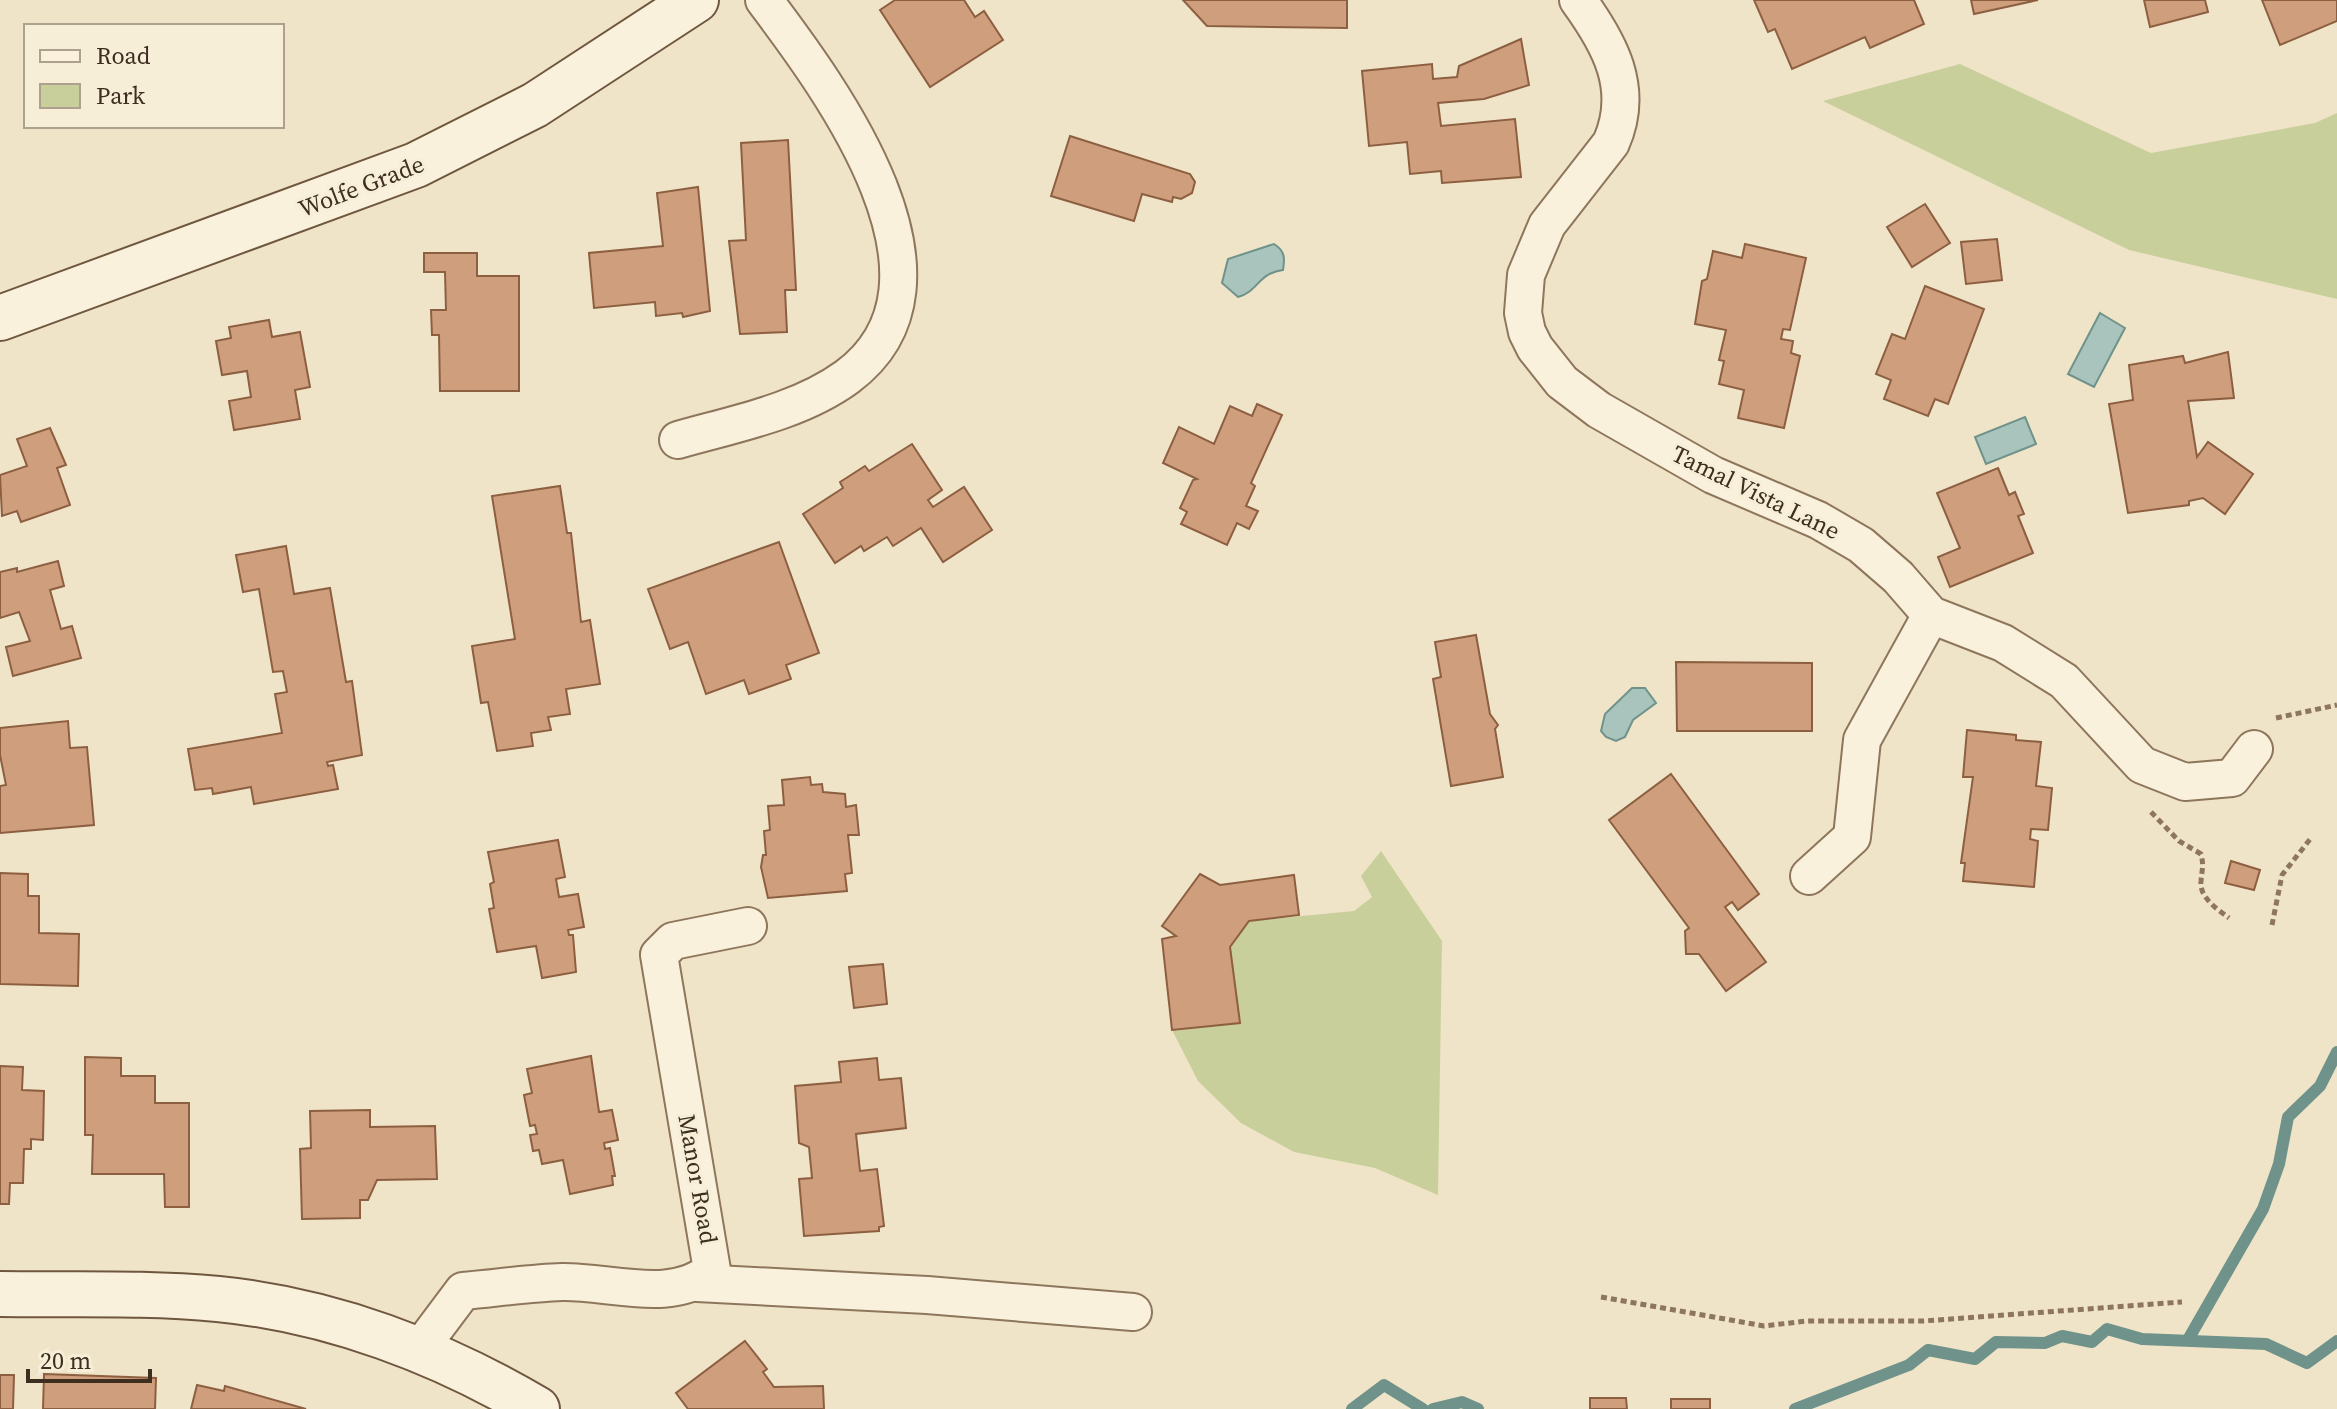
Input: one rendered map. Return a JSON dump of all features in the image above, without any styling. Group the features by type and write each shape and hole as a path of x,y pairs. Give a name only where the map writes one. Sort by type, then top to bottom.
{"street":[{"name":"Wolfe Grade","path":"0,318 352,192 429,159 545,99 696,0"},
{"path":"678,440 788,407 827,389 847,377 876,350 896,315 899,296 896,256 885,209 865,154 837,100 764,0"},
{"name":"Tamal Vista Lane","path":"1578,0 1615,61 1622,96 1621,114 1611,143 1547,225 1530,259 1523,293 1523,313 1535,348 1579,397 1733,486 1818,520 1861,545 1898,577 1931,615 2003,643 2064,681 2142,765 2185,782 2232,778 2254,749"},
{"path":"1809,876 1852,837 1862,740 1931,615"},
{"name":"Manor Road","path":"697,1283 712,1270 711,1249 659,955 673,941 748,926"},
{"path":"418,1351 463,1291 563,1282 651,1289 697,1283 912,1294 1133,1312"},
{"path":"0,1294 219,1299 321,1318 418,1351 537,1409"}],"path":[{"path":"2271,718 2337,705"},
{"path":"2148,809 2179,841 2201,854 2205,868 2200,883 2204,896 2229,918"},
{"path":"2272,925 2282,875 2311,838"},
{"path":"1601,1297 1764,1326 2071,1313 2182,1302"}],"green space":[{"path":"1960,64 2151,153 2315,123 2337,113 2337,299 2129,250 1823,101"},
{"path":"1381,851 1442,941 1438,1195 1375,1168 1294,1152 1241,1123 1198,1081 1172,1030 1239,1023 1230,947 1249,921 1354,911 1372,897 1361,876"}],"water":[{"path":"1274,244 1283,255 1283,270 1268,275 1245,295 1238,297 1222,283 1228,259"},
{"path":"2100,313 2125,328 2094,387 2068,374"},
{"path":"2025,417 2036,444 1986,464 1975,437"},
{"path":"1632,688 1645,688 1656,703 1633,720 1625,737 1616,741 1606,737 1601,731 1605,714"}],"building":[{"path":"895,0 964,0 975,17 984,11 1003,40 930,87 880,10"},
{"path":"1183,0 1347,0 1347,28 1207,26"},
{"path":"1754,0 1914,0 1924,24 1870,48 1865,37 1792,69 1775,29 1768,32"},
{"path":"1971,0 2038,0 1974,14"},
{"path":"2144,0 2205,0 2208,12 2150,27"},
{"path":"2262,0 2337,0 2337,21 2280,45"},
{"path":"1521,39 1529,85 1484,99 1438,103 1441,126 1515,119 1521,177 1442,183 1441,171 1410,174 1407,142 1369,146 1362,71 1432,64 1433,79 1457,77 1459,66"},
{"path":"1070,136 1190,174 1195,182 1192,193 1181,199 1173,197 1172,202 1142,194 1134,221 1051,196"},
{"path":"788,140 796,290 785,290 787,332 740,334 729,241 746,240 741,143"},
{"path":"698,187 710,311 683,317 682,313 656,316 655,302 594,308 589,253 663,246 657,193"},
{"path":"1925,204 1950,243 1912,267 1887,227"},
{"path":"1997,239 2002,280 1966,284 1961,242"},
{"path":"1745,244 1806,258 1790,330 1783,329 1781,339 1793,341 1791,353 1800,356 1784,428 1738,418 1744,390 1719,384 1724,361 1719,360 1726,330 1695,324 1702,281 1707,279 1713,251 1742,258"},
{"path":"424,253 477,253 477,276 519,276 519,391 440,391 439,335 432,335 431,310 446,310 445,272 424,272"},
{"path":"1925,286 1984,309 1948,404 1935,399 1928,416 1884,399 1891,380 1876,374 1892,334 1905,339"},
{"path":"269,320 272,337 300,332 310,387 295,390 300,419 234,430 229,401 251,397 247,371 222,375 216,341 231,338 229,327"},
{"path":"2228,352 2234,398 2188,401 2197,457 2208,442 2253,474 2225,514 2203,498 2189,501 2189,505 2128,513 2109,404 2133,400 2129,365 2183,356 2185,363"},
{"path":"1257,404 1282,415 1251,483 1255,486 1246,506 1258,511 1249,529 1237,523 1227,545 1181,524 1187,512 1180,508 1193,480 1197,479 1163,463 1179,427 1214,444 1230,406 1252,416"},
{"path":"50,428 66,465 57,468 70,505 21,522 17,511 2,516 0,475 27,466 17,439"},
{"path":"912,444 942,490 928,500 933,507 964,487 992,530 943,562 921,528 893,546 887,537 864,551 861,546 835,563 803,514 843,488 840,482 865,466 869,471"},
{"path":"1998,468 2009,495 2015,492 2024,514 2018,516 2033,553 1950,587 1938,557 1960,548 1937,493"},
{"path":"560,486 567,533 571,533 581,622 590,620 600,684 566,689 570,714 548,717 551,730 531,733 533,746 497,751 488,702 481,703 472,646 515,639 492,496"},
{"path":"779,542 819,653 786,665 791,679 749,694 744,680 706,694 688,642 670,649 648,589"},
{"path":"286,546 294,594 330,588 346,682 352,681 362,755 327,762 328,766 333,765 338,789 254,804 251,787 213,794 212,788 195,790 188,749 282,733 275,694 287,692 283,671 273,672 259,589 243,592 236,555"},
{"path":"58,561 64,586 50,590 61,629 72,626 81,658 13,676 6,647 30,641 19,612 0,618 0,572 17,568 17,572"},
{"path":"1476,635 1490,714 1498,725 1495,729 1503,777 1451,786 1433,679 1441,677 1435,642"},
{"path":"1676,662 1812,663 1812,731 1677,731"},
{"path":"68,721 70,748 87,747 94,825 0,833 0,786 6,785 0,755 0,728"},
{"path":"1967,730 2016,735 2016,740 2041,742 2036,786 2052,788 2048,830 2031,829 2030,839 2038,841 2034,887 1963,881 1965,863 1961,863 1973,777 1963,777"},
{"path":"1671,774 1759,894 1738,910 1732,902 1725,907 1766,962 1726,991 1699,954 1686,954 1685,931 1689,928 1609,820"},
{"path":"810,777 811,785 822,784 823,792 845,794 846,807 856,805 859,835 848,835 852,873 845,874 847,891 768,898 761,867 763,855 766,855 764,831 770,830 768,806 784,805 782,780"},
{"path":"558,840 565,877 556,879 559,897 578,894 584,927 568,930 569,935 573,935 576,972 542,978 536,946 497,952 489,909 494,908 490,884 494,882 488,852"},
{"path":"2231,861 2260,870 2254,890 2225,883"},
{"path":"0,873 28,874 28,896 39,896 39,933 79,934 78,986 0,984"},
{"path":"1200,874 1220,885 1294,875 1299,915 1249,921 1230,947 1240,1023 1172,1030 1162,939 1176,936 1162,926"},
{"path":"883,964 887,1004 854,1008 849,967"},
{"path":"591,1056 599,1112 612,1110 618,1140 604,1143 605,1149 610,1148 615,1176 612,1176 613,1185 570,1194 563,1160 542,1164 539,1150 533,1151 530,1135 537,1134 535,1125 530,1126 524,1095 532,1093 527,1069"},
{"path":"85,1057 121,1058 121,1076 155,1076 155,1103 189,1103 189,1207 165,1207 164,1174 92,1174 93,1135 85,1135"},
{"path":"877,1058 879,1080 901,1078 906,1128 856,1134 860,1171 877,1169 884,1226 879,1227 879,1231 804,1236 799,1179 812,1178 809,1147 799,1143 795,1086 841,1082 839,1062"},
{"path":"0,1066 23,1067 22,1090 44,1091 43,1140 31,1139 31,1149 24,1149 23,1183 10,1183 9,1204 0,1204"},
{"path":"370,1110 370,1127 435,1126 437,1179 377,1180 368,1200 360,1200 360,1218 302,1219 300,1149 311,1148 310,1111"},
{"path":"745,1341 767,1369 763,1372 774,1387 823,1386 824,1409 688,1409 676,1393"},
{"path":"44,1374 156,1378 155,1409 43,1409"},
{"path":"0,1375 14,1375 13,1409 0,1409"},
{"path":"197,1385 224,1391 225,1386 306,1409 191,1409"},
{"path":"1590,1398 1626,1398 1627,1409 1590,1409"},
{"path":"1671,1399 1710,1399 1710,1409 1671,1409"}],"waterway":[{"path":"2189,1338 2263,1209 2279,1164 2288,1117 2320,1086 2337,1052"},
{"path":"1795,1409 1909,1365 1928,1350 1975,1359 1996,1342 2045,1343 2062,1336 2092,1342 2107,1329 2142,1339 2266,1344 2307,1363 2337,1341"},
{"path":"1352,1409 1384,1385 1423,1409"},
{"path":"1433,1409 1462,1402 1478,1409"}]}
